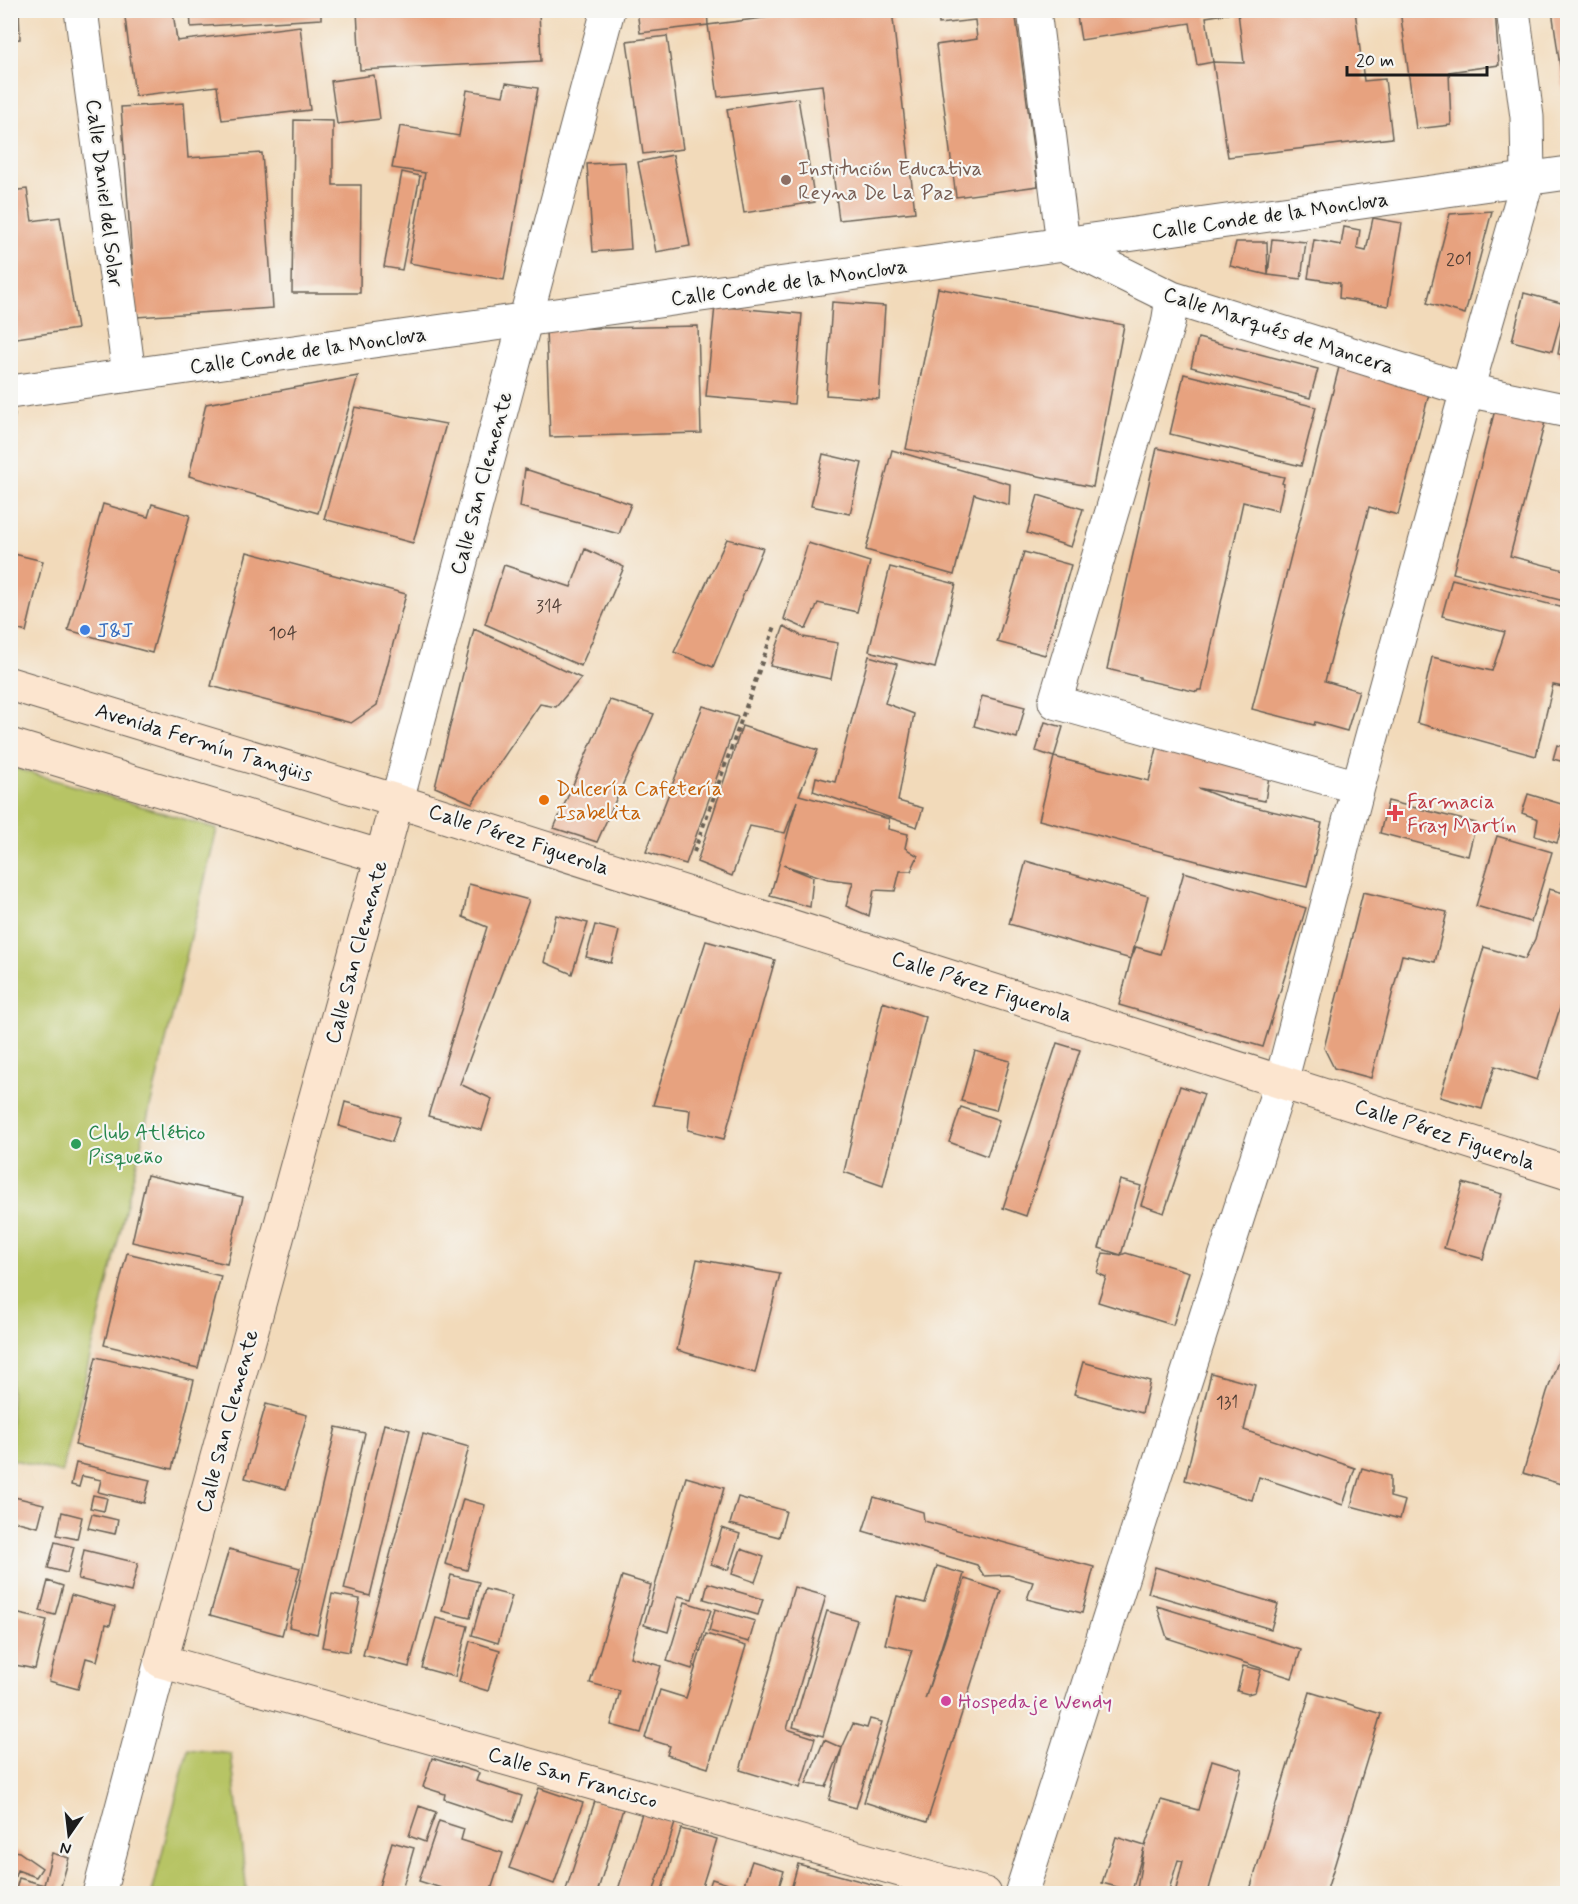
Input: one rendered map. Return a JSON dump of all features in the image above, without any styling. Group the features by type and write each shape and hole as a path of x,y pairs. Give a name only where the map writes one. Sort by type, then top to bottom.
{"main road":[{"name":"Avenida Fermín Tangüis","path":"10,684 397,801"},
{"path":"10,745 382,857"},
{"name":"Calle San Clemente","path":"161,1661 397,801"},
{"name":"Calle Pérez Figuerola","path":"397,801 1568,1173"},
{"name":"Calle San Francisco","path":"161,1661 984,1893"}],"street":[{"name":"Calle Daniel del Solar","path":"81,10 129,375"},
{"name":"Calle San Clemente","path":"397,801 608,10"},
{"path":"1034,10 1063,244"},
{"path":"1021,1893 1281,1082 1358,787 1528,178 1527,117 1514,10"},
{"name":"Calle Conde de la Monclova","path":"10,392 1568,173"},
{"name":"Calle Marqués de Mancera","path":"1063,244 1173,298 1467,390 1568,411"},
{"path":"1173,298 1168,324 1055,702 1358,787"},
{"name":"Calle San Clemente","path":"99,1893 161,1661"}],"path":[{"path":"680,890 775,626"}],"green space":[{"name":"Club Atlético Pisqueño","path":"11,767 217,829 62,1473 11,1459"},
{"path":"188,1749 231,1754 247,1893 152,1893"}],"building":[{"path":"10,10 19,10 20,39 10,40"},
{"path":"190,10 321,10 321,19 191,27"},
{"path":"357,10 539,10 541,61 360,70"},
{"path":"637,10 707,10 708,25 640,33"},
{"path":"827,10 892,10 915,212 839,220 822,85 718,97 708,25"},
{"path":"938,10 1015,10 1038,186 956,197 936,45 977,39 975,20 939,24"},
{"path":"1076,10 1355,10 1364,81 1385,79 1392,138 1228,157 1213,62 1197,65 1190,23 1081,40","holes":["1238,12 1244,63 1213,62 1206,17"]},
{"path":"1400,10 1495,10 1499,65 1449,72 1451,125 1416,129"},
{"path":"1552,10 1568,10 1568,109 1566,109"},
{"path":"173,12 177,41 300,26 310,110 222,120 217,86 135,96 125,17"},
{"path":"667,36 683,149 643,154 627,41"},
{"path":"374,75 380,119 337,124 331,81"},
{"path":"506,83 538,88 504,280 409,263 425,173 392,168 400,126 459,136 467,90 503,96"},
{"path":"798,98 815,202 744,213 727,109"},
{"path":"184,103 188,158 262,153 273,308 136,317 121,107"},
{"path":"294,120 333,121 333,185 361,185 360,293 292,293"},
{"path":"673,155 690,246 656,252 638,162"},
{"path":"625,162 631,249 593,252 587,164"},
{"path":"402,172 420,176 402,270 384,267"},
{"path":"27,189 32,221 60,217 77,329 10,339 10,191"},
{"path":"1492,211 1465,314 1427,303 1450,214"},
{"path":"1373,218 1402,223 1388,306 1339,298 1340,283 1308,278 1314,240 1341,245 1344,227 1360,230 1357,249 1366,251"},
{"path":"1272,239 1306,242 1301,279 1268,275"},
{"path":"1236,242 1267,242 1268,275 1230,266"},
{"path":"938,288 1124,325 1093,487 906,449"},
{"path":"1524,293 1565,304 1552,351 1512,341"},
{"path":"832,302 885,306 879,399 826,395"},
{"path":"715,306 802,314 794,404 706,396"},
{"path":"1566,309 1568,309 1568,356 1558,354"},
{"path":"698,326 701,433 550,437 546,329"},
{"path":"1198,338 1318,369 1310,398 1191,367"},
{"path":"1339,367 1430,390 1398,515 1369,507 1358,549 1360,550 1325,681 1359,691 1347,731 1252,709"},
{"path":"1184,374 1316,407 1301,466 1170,434"},
{"path":"358,376 318,513 189,476 206,404"},
{"path":"1497,402 1547,414 1510,556 1568,571 1568,602 1453,573"},
{"path":"355,407 446,424 413,543 324,519"},
{"path":"10,414 15,414 12,433 10,433"},
{"path":"1157,448 1284,477 1278,511 1243,502 1202,690 1197,692 1107,669"},
{"path":"892,450 1010,484 1009,505 974,494 954,575 866,550"},
{"path":"823,454 862,463 850,514 811,506"},
{"path":"525,469 631,504 619,534 520,507"},
{"path":"1038,495 1083,509 1071,547 1027,533"},
{"path":"103,504 148,517 152,504 190,515 152,653 68,630"},
{"path":"727,539 763,548 713,667 674,652"},
{"path":"808,543 870,562 857,612 818,603 806,629 784,619"},
{"path":"585,549 624,567 581,666 485,624 504,565 571,587"},
{"path":"247,552 406,594 377,705 351,723 211,686"},
{"path":"1024,552 1071,565 1045,655 997,642"},
{"path":"10,553 43,561 26,632 10,627"},
{"path":"890,567 956,584 935,668 869,651"},
{"path":"1452,579 1568,609 1568,688 1553,685 1536,756 1417,723 1432,657 1492,671 1505,632 1442,616"},
{"path":"784,626 803,637 838,643 831,679 770,666"},
{"path":"474,629 581,678 556,707 540,704 472,803 435,787"},
{"path":"869,656 897,664 885,703 914,714 898,801 923,808 917,827 813,791 816,777 835,782"},
{"path":"982,696 1025,707 1017,738 974,726"},
{"path":"610,700 654,714 597,842 554,828"},
{"path":"703,706 738,717 686,864 646,852"},
{"path":"1045,722 1063,727 1054,757 1036,751"},
{"path":"742,726 818,750 799,795 889,819 888,829 908,834 905,848 918,856 911,871 900,871 895,891 874,890 869,916 846,906 853,882 828,879 783,865 813,877 810,907 770,896 797,801 785,833 750,826 732,876 697,862"},
{"path":"1158,744 1270,770 1265,801 1198,788 1233,802 1322,823 1307,887 1039,820 1054,757 1149,781"},
{"path":"1557,745 1568,748 1568,763 1553,759"},
{"path":"1528,794 1568,806 1557,843 1535,836 1538,819 1522,813"},
{"path":"1388,801 1476,823 1468,856 1380,833"},
{"path":"1497,836 1552,852 1531,922 1476,906"},
{"path":"1026,861 1148,896 1131,959 1009,924"},
{"path":"1184,872 1306,908 1263,1047 1119,1005 1136,947 1160,954"},
{"path":"469,884 529,900 460,1084 492,1099 482,1130 428,1116 487,927 463,917"},
{"path":"1549,889 1568,894 1568,983 1537,1080 1495,1066 1482,1109 1440,1097 1484,947 1525,959 1535,939"},
{"path":"1363,892 1447,912 1435,962 1402,955 1371,1078 1334,1068 1324,1048"},
{"path":"556,915 588,923 572,974 544,962"},
{"path":"595,925 619,931 611,963 586,957"},
{"path":"706,941 775,960 724,1139 688,1130 690,1110 653,1105"},
{"path":"883,1002 926,1017 883,1186 844,1172"},
{"path":"1057,1043 1080,1050 1026,1216 1003,1208"},
{"path":"975,1051 1010,1061 996,1110 961,1101"},
{"path":"1180,1086 1204,1094 1164,1213 1141,1205"},
{"path":"345,1102 400,1117 392,1142 339,1126"},
{"path":"961,1107 999,1120 987,1156 949,1142"},
{"path":"147,1175 243,1197 227,1264 132,1242"},
{"path":"1120,1180 1141,1186 1121,1255 1099,1248"},
{"path":"1463,1183 1502,1194 1483,1259 1444,1248"},
{"path":"127,1253 221,1276 198,1368 104,1345"},
{"path":"1103,1253 1121,1255 1126,1253 1189,1272 1173,1325 1098,1302 1106,1277 1097,1273"},
{"path":"697,1259 780,1274 755,1373 677,1350"},
{"path":"1568,1334 1568,1486 1523,1473 1547,1392"},
{"path":"96,1357 194,1380 172,1469 75,1445"},
{"path":"1083,1362 1150,1381 1142,1413 1074,1394"},
{"path":"1211,1373 1255,1385 1244,1430 1355,1468 1343,1505 1259,1477 1252,1500 1185,1480"},
{"path":"266,1404 307,1415 286,1489 245,1478"},
{"path":"384,1424 410,1430 370,1596 344,1589"},
{"path":"336,1427 365,1433 317,1634 289,1627"},
{"path":"423,1434 469,1447 409,1667 363,1655"},
{"path":"76,1463 150,1480 144,1503 98,1492 101,1480 82,1476 79,1487 71,1485"},
{"path":"1362,1468 1390,1476 1390,1497 1405,1501 1400,1519 1351,1506"},
{"path":"686,1477 724,1488 692,1599 678,1596 668,1632 644,1625"},
{"path":"93,1495 107,1498 104,1511 90,1508"},
{"path":"10,1496 44,1504 38,1527 10,1520"},
{"path":"738,1497 786,1511 779,1537 730,1524"},
{"path":"874,1497 923,1512 924,1521 1094,1567 1082,1613 1027,1599 1033,1582 1008,1575 984,1576 977,1565 863,1531"},
{"path":"463,1499 485,1505 467,1570 445,1564"},
{"path":"62,1512 82,1517 77,1539 57,1535"},
{"path":"92,1514 118,1520 115,1534 88,1528"},
{"path":"722,1528 740,1534 728,1570 711,1564"},
{"path":"55,1542 74,1547 67,1573 48,1568"},
{"path":"229,1549 300,1568 282,1635 210,1615"},
{"path":"741,1549 764,1557 755,1582 732,1574"},
{"path":"84,1550 138,1563 131,1592 78,1579"},
{"path":"937,1566 964,1574 925,1699 965,1579 1001,1591 927,1822 864,1802 912,1650 885,1644 897,1596 925,1603"},
{"path":"1155,1567 1278,1604 1271,1629 1148,1593"},
{"path":"451,1575 479,1582 470,1618 442,1611"},
{"path":"622,1576 651,1585 630,1657 661,1666 641,1733 611,1725 620,1691 590,1683"},
{"path":"48,1581 63,1586 55,1615 40,1611"},
{"path":"708,1583 763,1599 758,1615 704,1599"},
{"path":"794,1587 826,1596 787,1729 815,1738 800,1788 740,1770"},
{"path":"485,1589 512,1596 498,1643 472,1635"},
{"path":"332,1594 360,1599 349,1652 322,1647"},
{"path":"71,1595 115,1607 110,1625 106,1624 97,1661 86,1658 78,1689 49,1681"},
{"path":"685,1602 711,1610 692,1669 667,1661"},
{"path":"1157,1606 1301,1650 1292,1678 1167,1638"},
{"path":"715,1609 755,1621 749,1642 709,1631"},
{"path":"827,1611 857,1620 823,1736 793,1727"},
{"path":"10,1612 47,1620 35,1669 10,1664"},
{"path":"436,1618 468,1626 455,1677 422,1668"},
{"path":"706,1634 746,1646 708,1768 667,1755 670,1746 645,1738 660,1690 686,1698"},
{"path":"470,1641 500,1650 488,1691 459,1682"},
{"path":"1243,1666 1261,1670 1255,1692 1248,1694 1237,1691"},
{"path":"1310,1692 1381,1714 1326,1893 1249,1893"},
{"path":"870,1719 882,1722 856,1808 829,1800 842,1748 853,1724 867,1728"},
{"path":"824,1740 842,1748 826,1787 806,1784"},
{"path":"432,1758 479,1773 476,1781 522,1796 513,1822 444,1799 445,1794 423,1787"},
{"path":"1212,1760 1242,1769 1208,1893 1175,1893 1183,1861 1178,1860 1168,1893 1137,1889 1144,1848 1132,1891 1102,1883 1116,1837 1145,1846 1161,1800 1198,1810"},
{"path":"539,1788 583,1803 554,1884 509,1868"},
{"path":"595,1801 623,1809 597,1893 565,1893"},
{"path":"419,1806 436,1812 425,1842 409,1836"},
{"path":"642,1813 675,1823 653,1893 617,1893"},
{"path":"439,1821 464,1829 461,1840 503,1853 490,1893 457,1893 419,1881"},
{"path":"681,1829 717,1839 700,1893 661,1893"},
{"path":"392,1842 414,1848 401,1893 377,1893"},
{"path":"10,1850 19,1852 42,1868 36,1877 17,1870 13,1883 10,1882"},
{"path":"52,1853 69,1858 59,1893 15,1893 19,1878 44,1885"},
{"path":"752,1861 784,1871 777,1893 741,1893"},
{"path":"798,1864 882,1887 881,1893 790,1893"},
{"path":"712,1879 737,1887 734,1893 707,1893"}],"place":[{"name":"Institución Educativa Reyna De La Paz","path":"786,180"},
{"name":"J&J","path":"85,630"},
{"name":"Dulcería Cafetería Isabelita","path":"544,800"},
{"name":"Farmacia Fray Martín","path":"1395,813"},
{"name":"Club Atlético Pisqueño","path":"76,1144"},
{"name":"Hospedaje Wendy","path":"946,1701"}]}
